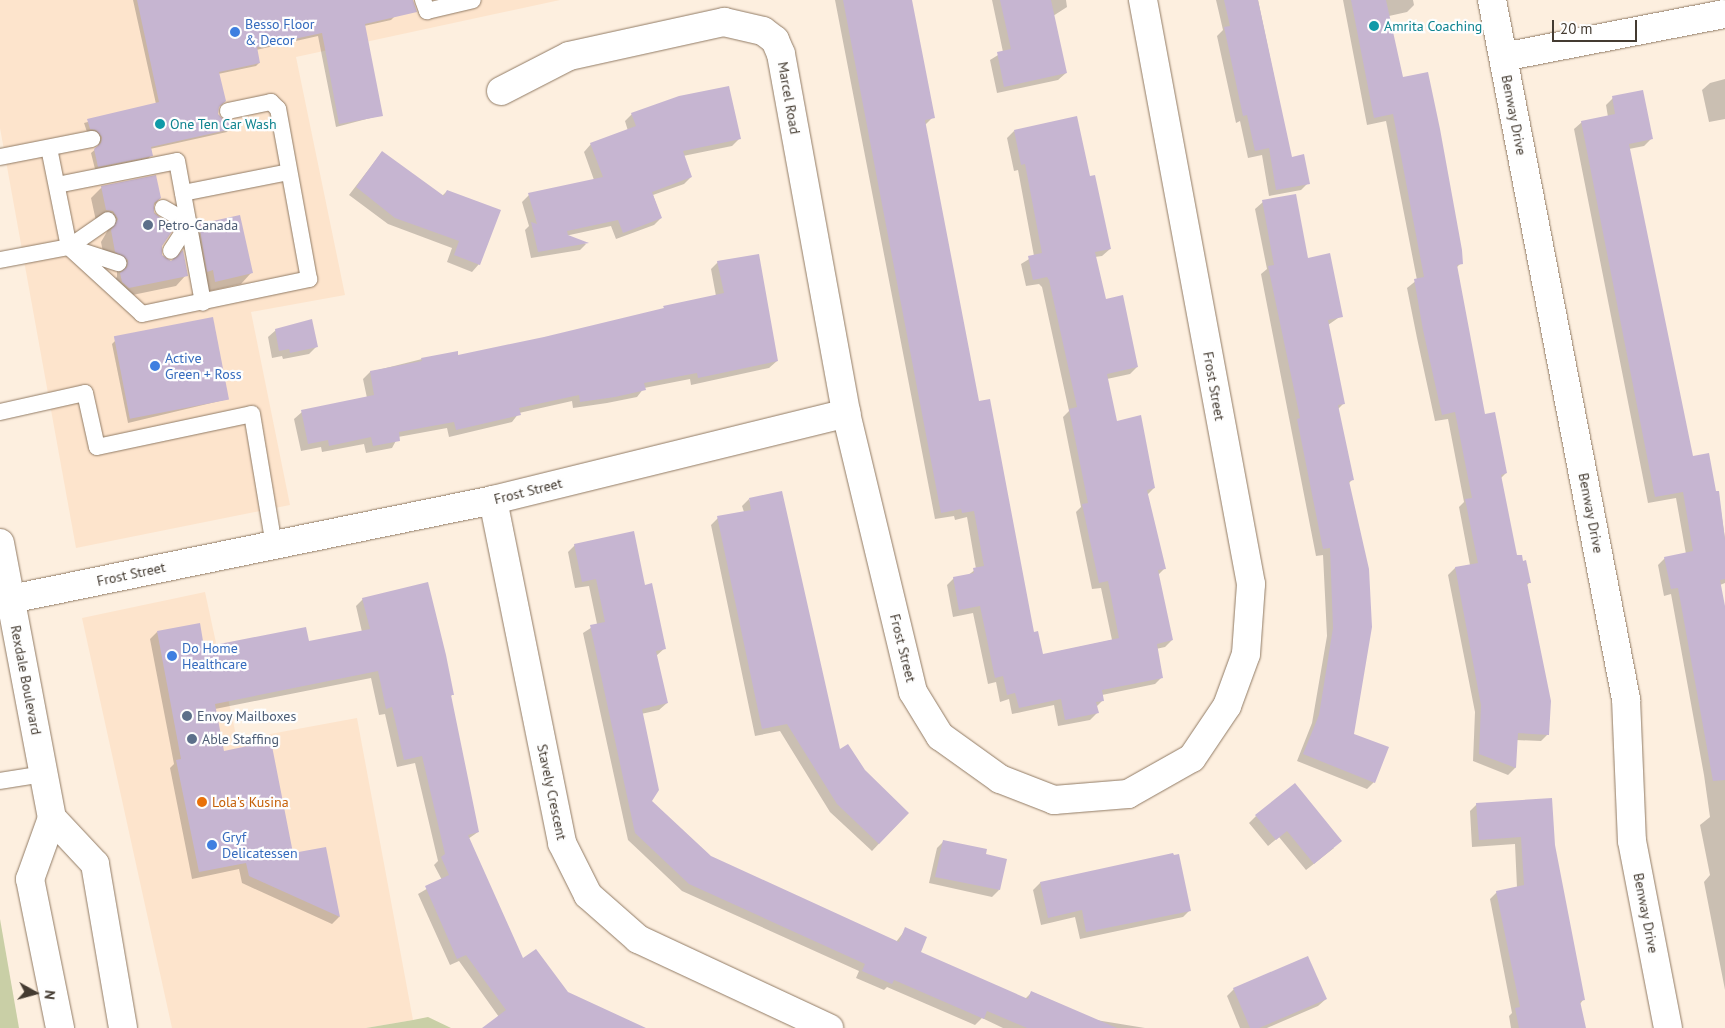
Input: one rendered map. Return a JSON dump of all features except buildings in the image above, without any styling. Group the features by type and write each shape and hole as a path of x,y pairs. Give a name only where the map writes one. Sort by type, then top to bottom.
{"street":[{"name":"Frost Street","path":"6,600 493,500 846,413 913,692 940,736 1000,779 1054,800 1128,794 1192,758 1228,706 1246,654 1251,584 1143,0"},
{"name":"Benway Drive","path":"1492,0 1626,699 1632,841 1668,1028"},
{"path":"1503,57 1725,14"},
{"name":"Marcel Road","path":"501,91 570,56 724,22 763,31 774,40 781,54 846,413"},
{"name":"Stavely Crescent","path":"493,500 562,844 588,895 638,939 829,1028"},
{"name":"Rexdale Boulevard","path":"0,543 6,600 52,818"},
{"path":"60,1028 30,879 52,818 95,864 123,1028"}],"lane":[{"path":"423,0 427,11 472,0"},
{"path":"49,148 69,247 142,314 203,303 309,279 278,109 271,102 228,111"},
{"path":"0,158 92,139"},
{"path":"57,185 177,161 203,303"},
{"path":"183,193 289,172"},
{"path":"163,208 189,223"},
{"path":"0,260 69,247 108,220"},
{"path":"171,251 189,223"},
{"path":"69,247 118,264"},
{"path":"0,412 85,393 97,447 252,414 274,545"},
{"path":"0,781 44,774"}],"shaded area":[{"path":"0,0 560,0 296,57 345,295 251,312 290,505 76,548 0,128"},
{"path":"205,592 237,740 357,718 413,1020 366,1028 172,1028 82,618"}],"green space":[{"path":"0,919 19,1028 0,1028"},
{"path":"428,1017 451,1028 366,1028 413,1020"}],"place":[{"name":"Amrita Coaching","path":"1374,26"},
{"name":"Besso Floor & Decor","path":"235,32"},
{"name":"One Ten Car Wash","path":"160,124"},
{"name":"Petro-Canada","path":"148,225"},
{"name":"Active Green + Ross","path":"155,366"},
{"name":"Do Home Healthcare","path":"172,656"},
{"name":"Envoy Mailboxes","path":"187,716"},
{"name":"Able Staffing","path":"192,739"},
{"name":"Lola's Kusina","path":"202,802"},
{"name":"Gryf Delicatessen","path":"212,845"}]}
